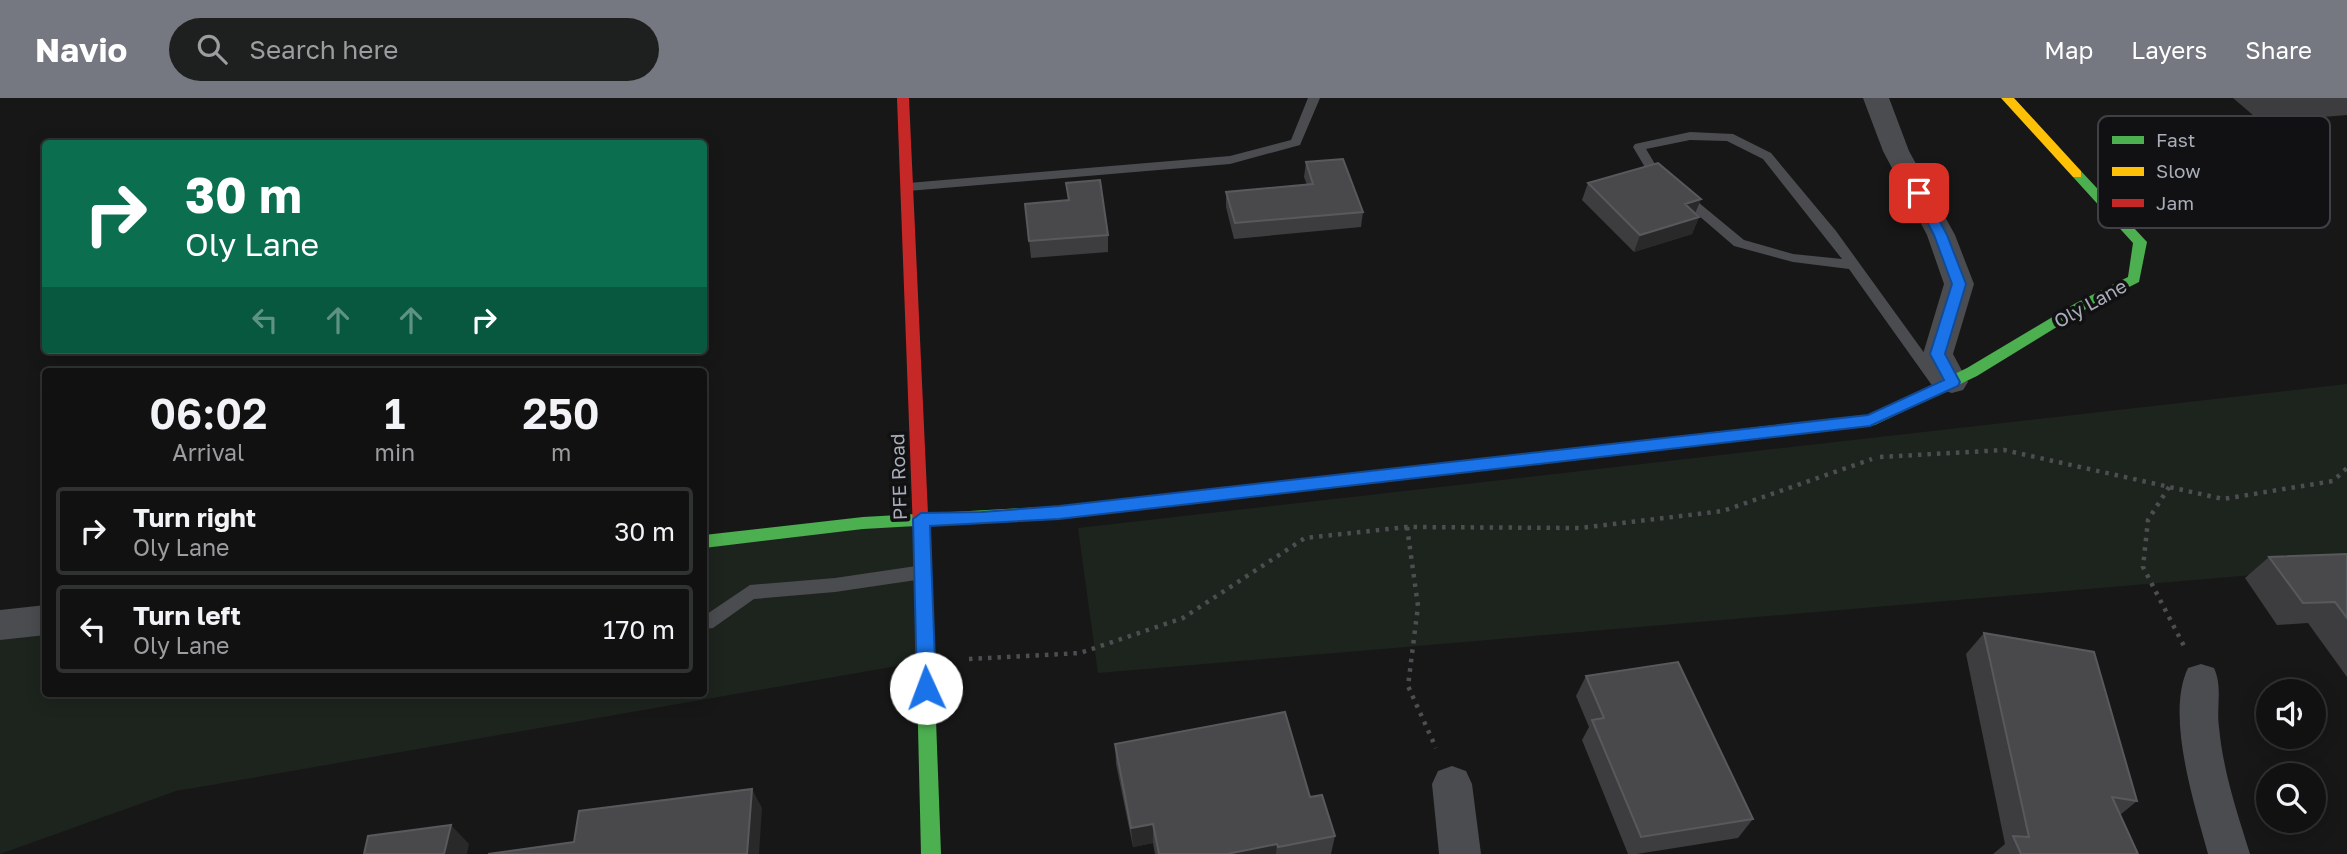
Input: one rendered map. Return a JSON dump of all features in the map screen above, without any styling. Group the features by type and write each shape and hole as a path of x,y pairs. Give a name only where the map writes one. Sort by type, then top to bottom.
{"street":[{"name":"PFE Road","path":"903,98 923,572 931,854"},
{"path":"1876,98 1896,151 1941,235 1959,284 1938,354 1947,385"},
{"name":"Oly Lane","path":"2007,98 2098,197"},
{"name":"Oly Lane","path":"707,542 863,523 982,519 1059,512 1870,421 1947,385 2081,306 2134,279 2140,242 2127,228"},
{"path":"0,625 42,620"},
{"path":"2201,680 2199,725 2208,780 2229,854"},
{"path":"1452,784 1460,854"}],"lane":[{"path":"908,187 1230,160 1296,142 1314,98"},
{"path":"1853,265 1793,258 1739,243 1653,171 1639,147 1690,136 1729,137 1767,156 1853,265 1947,385"},
{"path":"707,622 750,592 835,585 923,572"}],"path":[{"path":"926,661 1080,653 1183,618 1306,538 1407,527 1580,528 1723,511 1877,457 2004,450 2223,499 2333,481 2347,468"},
{"path":"2169,487 2148,520 2143,567 2201,680"},
{"path":"1407,527 1418,606 1408,686 1452,784"}],"shaded area":[{"path":"2347,384 2347,567 1098,673 1078,528"},
{"path":"921,519 926,661 176,791 0,854 0,626 42,621 42,697 707,697 707,545"}],"building":[{"path":"1343,159 1363,212 1235,223 1226,192 1313,184 1306,162"},
{"path":"1658,163 1701,199 1685,204 1699,217 1640,235 1588,183"},
{"path":"1100,180 1108,235 1029,241 1025,204 1069,200 1066,183"},
{"path":"2347,554 2347,618 2335,602 2303,603 2269,557"},
{"path":"1984,633 2094,652 2137,801 2112,797 2138,854 2021,854 2013,836 2029,837"},
{"path":"1678,662 1753,819 1641,837 1592,720 1604,718 1586,676"},
{"path":"1285,712 1310,797 1322,795 1335,836 1227,854 1159,854 1153,824 1131,828 1115,744"},
{"path":"752,789 747,854 488,854 574,842 579,811"},
{"path":"451,825 444,854 364,854 368,836"}],"traffic: fast":[{"path":"2077,174 2098,197"},
{"path":"1794,429 1870,421 1972,372 2081,306 2134,279 2140,242 2127,228"},
{"path":"707,542 863,523 1059,512 1384,476"},
{"path":"922,558 931,854"}],"traffic: slow":[{"path":"2007,98 2077,174"},
{"path":"1384,476 1794,429"}],"traffic: jam":[{"path":"903,98 922,558"}],"route":[{"path":"926,688 921,519 982,519 1059,512 1870,421 1952,382 1938,354 1959,284 1941,235 1919,193"}]}
